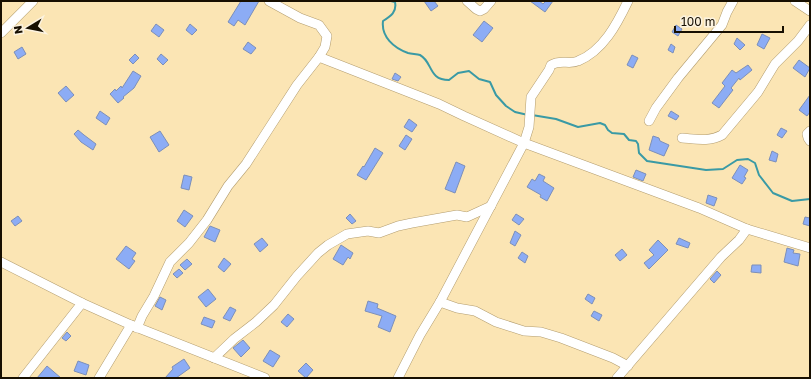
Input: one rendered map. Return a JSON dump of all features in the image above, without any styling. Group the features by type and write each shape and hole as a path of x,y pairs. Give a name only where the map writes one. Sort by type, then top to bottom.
{"street":[{"path":"1,33 33,1"},
{"path":"99,378 142,316 154,296 170,262 189,244 208,220 228,186 246,164 297,85 325,47 327,36 319,25 300,18 269,1"},
{"path":"467,1 480,11 484,9 491,1"},
{"path":"398,378 524,143 529,127 531,97 551,65 556,62 576,62 588,57 607,38 619,21 628,1"},
{"path":"649,121 656,108 678,78 722,25 733,1"},
{"path":"795,1 810,12"},
{"path":"682,138 703,140 715,139 722,135 758,92 775,64 810,25"},
{"path":"319,57 439,104 524,143 699,208 747,229 810,248"},
{"path":"810,131 807,134 810,141"},
{"path":"214,358 274,305 318,253 328,245 347,234 368,231 379,233 412,223 456,215 467,216 491,206"},
{"path":"617,378 721,257 739,240 747,229"},
{"path":"1,262 82,303 134,326 265,378"},
{"path":"440,302 457,308 475,311 496,322 524,331 541,332 561,338 613,358 628,366"},
{"path":"23,378 82,303"}],"building":[{"path":"241,1 259,1 245,25 238,20 234,26 228,22"},
{"path":"424,1 434,1 438,6 431,11"},
{"path":"530,1 539,1 543,4 546,1 553,1 545,12"},
{"path":"484,21 493,28 482,42 473,35"},
{"path":"156,24 164,30 159,37 151,31"},
{"path":"190,24 197,30 192,35 186,30"},
{"path":"676,25 682,29 678,36 672,32"},
{"path":"762,34 770,38 764,49 757,45"},
{"path":"737,38 745,45 740,50 734,44"},
{"path":"248,42 256,48 251,54 243,49"},
{"path":"671,44 675,47 673,53 668,50"},
{"path":"22,47 26,54 18,59 14,52"},
{"path":"135,54 139,58 133,64 129,60"},
{"path":"161,54 168,60 163,65 157,59"},
{"path":"632,55 638,58 633,68 627,65"},
{"path":"799,60 810,68 805,77 793,68"},
{"path":"748,65 752,70 740,80 739,78 731,88 733,90 719,108 712,103 725,86 722,83 732,70 736,73"},
{"path":"133,71 141,76 134,88 118,103 110,94 121,86 122,88"},
{"path":"395,73 401,77 398,81 392,79"},
{"path":"66,86 74,95 66,102 58,93"},
{"path":"810,95 810,112 807,116 799,110"},
{"path":"100,111 110,118 106,125 96,118"},
{"path":"671,111 679,116 676,120 668,116"},
{"path":"409,119 417,125 412,132 404,127"},
{"path":"781,128 787,131 782,138 777,135"},
{"path":"78,130 96,144 93,150 81,142 74,134"},
{"path":"160,131 169,145 159,152 150,137"},
{"path":"406,135 412,139 405,150 399,146"},
{"path":"653,136 669,145 664,156 649,150"},
{"path":"375,148 383,153 366,180 357,175 363,166 364,167"},
{"path":"772,151 778,154 776,162 769,160"},
{"path":"456,162 465,166 455,193 445,189"},
{"path":"740,165 748,170 744,177 746,178 742,184 732,178"},
{"path":"636,170 646,174 643,181 633,177"},
{"path":"539,174 545,177 543,181 554,188 547,201 540,197 541,195 527,187 532,179 535,181"},
{"path":"184,175 192,177 189,190 181,188"},
{"path":"708,195 717,198 714,206 706,203"},
{"path":"184,210 193,216 185,227 177,221"},
{"path":"350,214 356,221 352,224 346,218"},
{"path":"516,214 524,219 519,225 512,220"},
{"path":"18,216 22,221 15,226 11,221"},
{"path":"805,217 810,218 810,226 803,224"},
{"path":"210,226 220,230 215,242 204,237"},
{"path":"515,231 521,235 515,246 510,243"},
{"path":"262,238 268,245 260,252 254,244"},
{"path":"679,238 690,243 688,248 676,244"},
{"path":"658,240 668,250 649,269 644,263 654,255 649,250"},
{"path":"341,245 353,253 350,259 348,257 343,265 333,259"},
{"path":"126,246 136,253 132,259 135,261 129,269 116,259"},
{"path":"787,248 794,250 793,253 800,254 798,266 784,262"},
{"path":"622,249 627,255 620,261 615,255"},
{"path":"522,252 528,256 525,263 518,258"},
{"path":"224,258 231,264 224,272 218,267"},
{"path":"187,259 192,264 185,270 180,265"},
{"path":"752,265 761,265 761,273 751,272"},
{"path":"179,269 183,273 177,278 173,274"},
{"path":"717,271 721,275 714,283 710,279"},
{"path":"208,289 216,299 206,307 198,297"},
{"path":"588,294 595,298 592,304 585,299"},
{"path":"160,297 166,300 162,310 155,306"},
{"path":"368,301 378,304 377,308 396,316 390,332 378,327 382,316 365,311"},
{"path":"230,307 236,310 230,321 223,318"},
{"path":"594,311 602,315 599,321 591,316"},
{"path":"288,314 294,319 287,327 281,322"},
{"path":"204,317 215,321 212,328 201,324"},
{"path":"67,332 71,336 66,341 62,338"},
{"path":"243,340 250,348 241,357 233,348"},
{"path":"270,350 280,356 273,367 263,361"},
{"path":"184,359 190,368 176,378 165,378 173,369 172,367"},
{"path":"78,361 89,365 86,375 74,371"},
{"path":"306,363 313,370 306,378 298,371"},
{"path":"47,366 61,378 37,378"}],"waterway":[{"path":"391,1 395,2 395,8 391,15 383,21 383,27 386,37 393,45 408,53 420,55 427,62 434,74 442,79 449,80 458,73 469,71 479,79 490,82 496,95 506,106 515,112 528,115"},
{"path":"532,115 556,119 578,127 600,123 605,125 612,133 624,134 629,140 636,141 638,144 639,153 647,161 706,170 723,169 737,160 748,159 755,163 759,175 773,193 792,201 810,199"}]}
